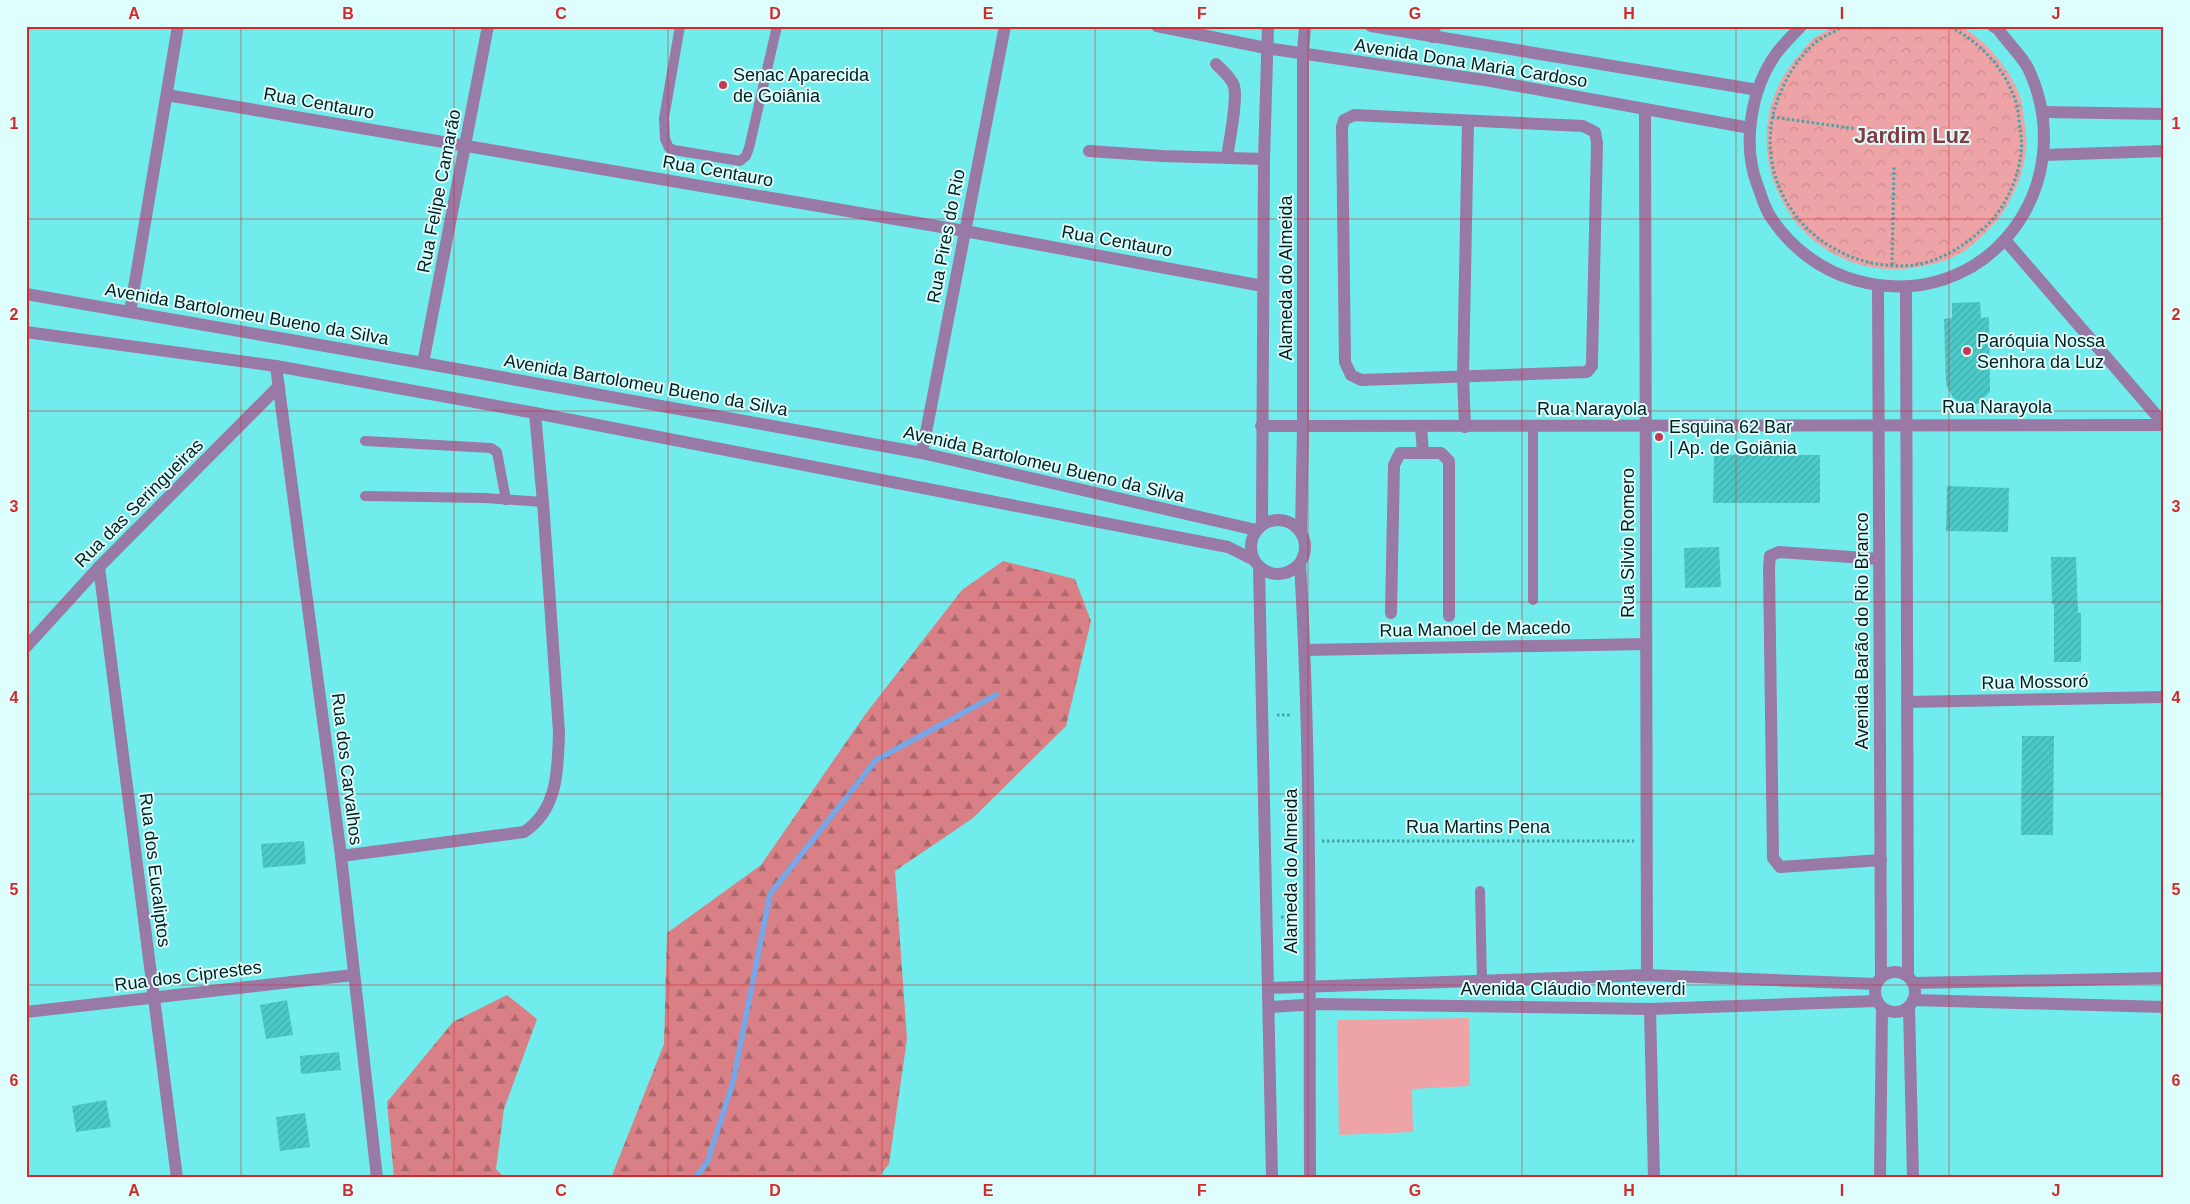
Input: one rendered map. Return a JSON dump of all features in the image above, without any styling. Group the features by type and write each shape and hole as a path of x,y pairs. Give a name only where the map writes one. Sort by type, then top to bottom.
{"street":[{"path":"130,312 178,26"},
{"name":"Rua Felipe Camarão","path":"424,362 488,26"},
{"name":"Rua Pires do Rio","path":"922,453 1005,26"},
{"name":"Avenida Dona Maria Cardoso","path":"1157,26 1266,48 1491,81 1750,128"},
{"name":"Alameda do Almeida","path":"1259,527 1264,159 1268,26"},
{"name":"Alameda do Almeida","path":"1301,530 1304,427 1303,53 1305,26"},
{"name":"Avenida Dona Maria Cardoso","path":"1371,26 1434,32 1758,90"},
{"path":"1802,26 1776,55 1758,90 1750,128 1753,173 1770,215 1798,249 1835,274 1878,286 1906,287 1943,280 1976,264 2005,240 2024,215 2034,193 2044,155 2043,112 2027,67 1993,26"},
{"path":"1216,64 1234,86 1234,109 1227,158"},
{"name":"Rua Centauro","path":"167,94 965,231 1263,286"},
{"name":"Rua Silvio Romero","path":"1645,110 1647,975"},
{"path":"2043,112 2164,114"},
{"path":"1354,115 1468,122 1583,126 1594,132 1596,136 1592,361 1590,369 1583,373 1464,376 1361,380 1356,378 1347,369 1345,362 1342,127 1344,120 1354,115"},
{"path":"1465,427 1464,376 1468,122"},
{"path":"1089,150 1162,156 1264,159"},
{"path":"2044,155 2164,151"},
{"path":"2005,240 2164,424"},
{"name":"Avenida Barão do Rio Branco","path":"1878,286 1881,860 1879,980"},
{"path":"1906,287 1910,980 1915,991 1911,1003 1913,1178"},
{"name":"Avenida Bartolomeu Bueno da Silva","path":"26,294 424,362 922,453 1259,527"},
{"path":"26,332 276,366 535,413 1228,547 1256,564 1273,574 1288,573 1300,564 1307,547 1301,530 1290,521 1275,519 1259,527 1250,544 1256,564"},
{"name":"Rua dos Carvalhos","path":"276,366 341,856 377,1178"},
{"name":"Rua das Seringueiras","path":"26,647 99,567 279,386"},
{"path":"341,856 524,832 536,824 547,809 557,771 559,732 535,413"},
{"name":"Rua Narayola","path":"1261,426 2164,424"},
{"path":"1421,427 1423,453"},
{"path":"1391,613 1394,465 1400,453 1441,453 1449,461 1449,616"},
{"path":"1879,558 1779,552 1770,556 1769,568 1773,858 1780,867 1881,860"},
{"name":"Alameda do Almeida","path":"1256,564 1263,715 1272,1178"},
{"name":"Alameda do Almeida","path":"1300,564 1305,650 1310,842 1310,1178"},
{"name":"Rua dos Eucaliptos","path":"99,567 176,1178"},
{"name":"Rua Manoel de Macedo","path":"1305,650 1646,644"},
{"name":"Rua Mossoró","path":"1907,702 2164,697"},
{"path":"1880,1178 1879,1005 1874,992 1879,980 1895,972 1910,980 2164,978"},
{"name":"Rua dos Ciprestes","path":"26,1012 353,974"},
{"name":"Avenida Cláudio Monteverdi","path":"1269,988 1647,975 1879,980"},
{"path":"1879,1005 1896,1012 1911,1003 2164,1007"},
{"name":"Avenida Cláudio Monteverdi","path":"1270,1007 1310,1004 1650,1009 1879,1005"},
{"path":"1650,1009 1654,1178"}],"lane":[{"path":"680,26 664,118 665,139 669,148 674,150 740,161 746,156 749,148 778,26"},
{"path":"1533,426 1533,600"},
{"path":"365,441 491,448 497,452 506,500"},
{"path":"366,496 543,502"},
{"path":"1480,892 1482,981"}],"path":[{"path":"1844,26 1815,43 1788,74 1772,117 1770,156 1783,197 1807,230 1843,255 1882,266 1923,263 1962,248 1992,221 2016,180 2021,140 2015,100 1998,65 1967,36 1948,26"},
{"path":"1772,117 1865,130"},
{"path":"1892,265 1894,168"},
{"path":"1263,715 1307,716"},
{"name":"Rua Martins Pena","path":"1310,842 1647,841"},
{"path":"1267,917 1310,917"}],"green space":[{"path":"1835,26 1960,26 1979,39 1997,57 2012,79 2021,100 2026,133 2025,158 2022,171 2005,210 1976,242 1960,254 1936,263 1903,269 1863,265 1829,251 1801,228 1781,198 1769,164 1767,127 1776,91 1797,57 1810,42"},
{"path":"1003,561 1075,579 1091,621 1066,726 973,818 895,871 907,1039 889,1164 878,1178 611,1178 664,1044 667,933 761,865 867,712 962,590"},
{"path":"507,995 537,1019 504,1109 496,1169 505,1178 394,1178 387,1102 453,1022"},
{"path":"1469,1018 1470,1086 1412,1089 1413,1132 1339,1135 1337,1020"}],"building":[{"name":"Paróquia Nossa Senhora da Luz","path":"1980,302 1981,318 1989,317 1990,392 1978,404 1964,404 1953,398 1946,384 1944,319 1952,318 1952,303"},
{"path":"1714,455 1820,455 1820,503 1713,503"},
{"path":"1947,486 2009,488 2008,532 1946,531"},
{"path":"1719,547 1721,587 1685,588 1684,548"},
{"path":"2051,557 2076,557 2078,613 2081,613 2081,662 2054,662 2054,604 2052,604"},
{"path":"2022,736 2054,736 2053,835 2021,835"},
{"path":"304,841 306,864 263,868 261,844"},
{"path":"287,1000 293,1035 266,1039 260,1005"},
{"path":"339,1052 341,1070 301,1074 300,1056"},
{"path":"106,1100 111,1127 76,1132 72,1106"},
{"path":"305,1113 310,1147 280,1151 276,1117"}],"waterway":[{"path":"695,1178 707,1163 733,1082 770,894 876,760 996,695"}],"place":[{"name":"Senac Aparecida de Goiânia","path":"723,85"},
{"name":"Paróquia Nossa Senhora da Luz","path":"1967,351"},
{"name":"Esquina 62 Bar | Ap. de Goiânia","path":"1659,437"}],"district":[{"name":"Jardim Luz","path":"1912,135"}]}
